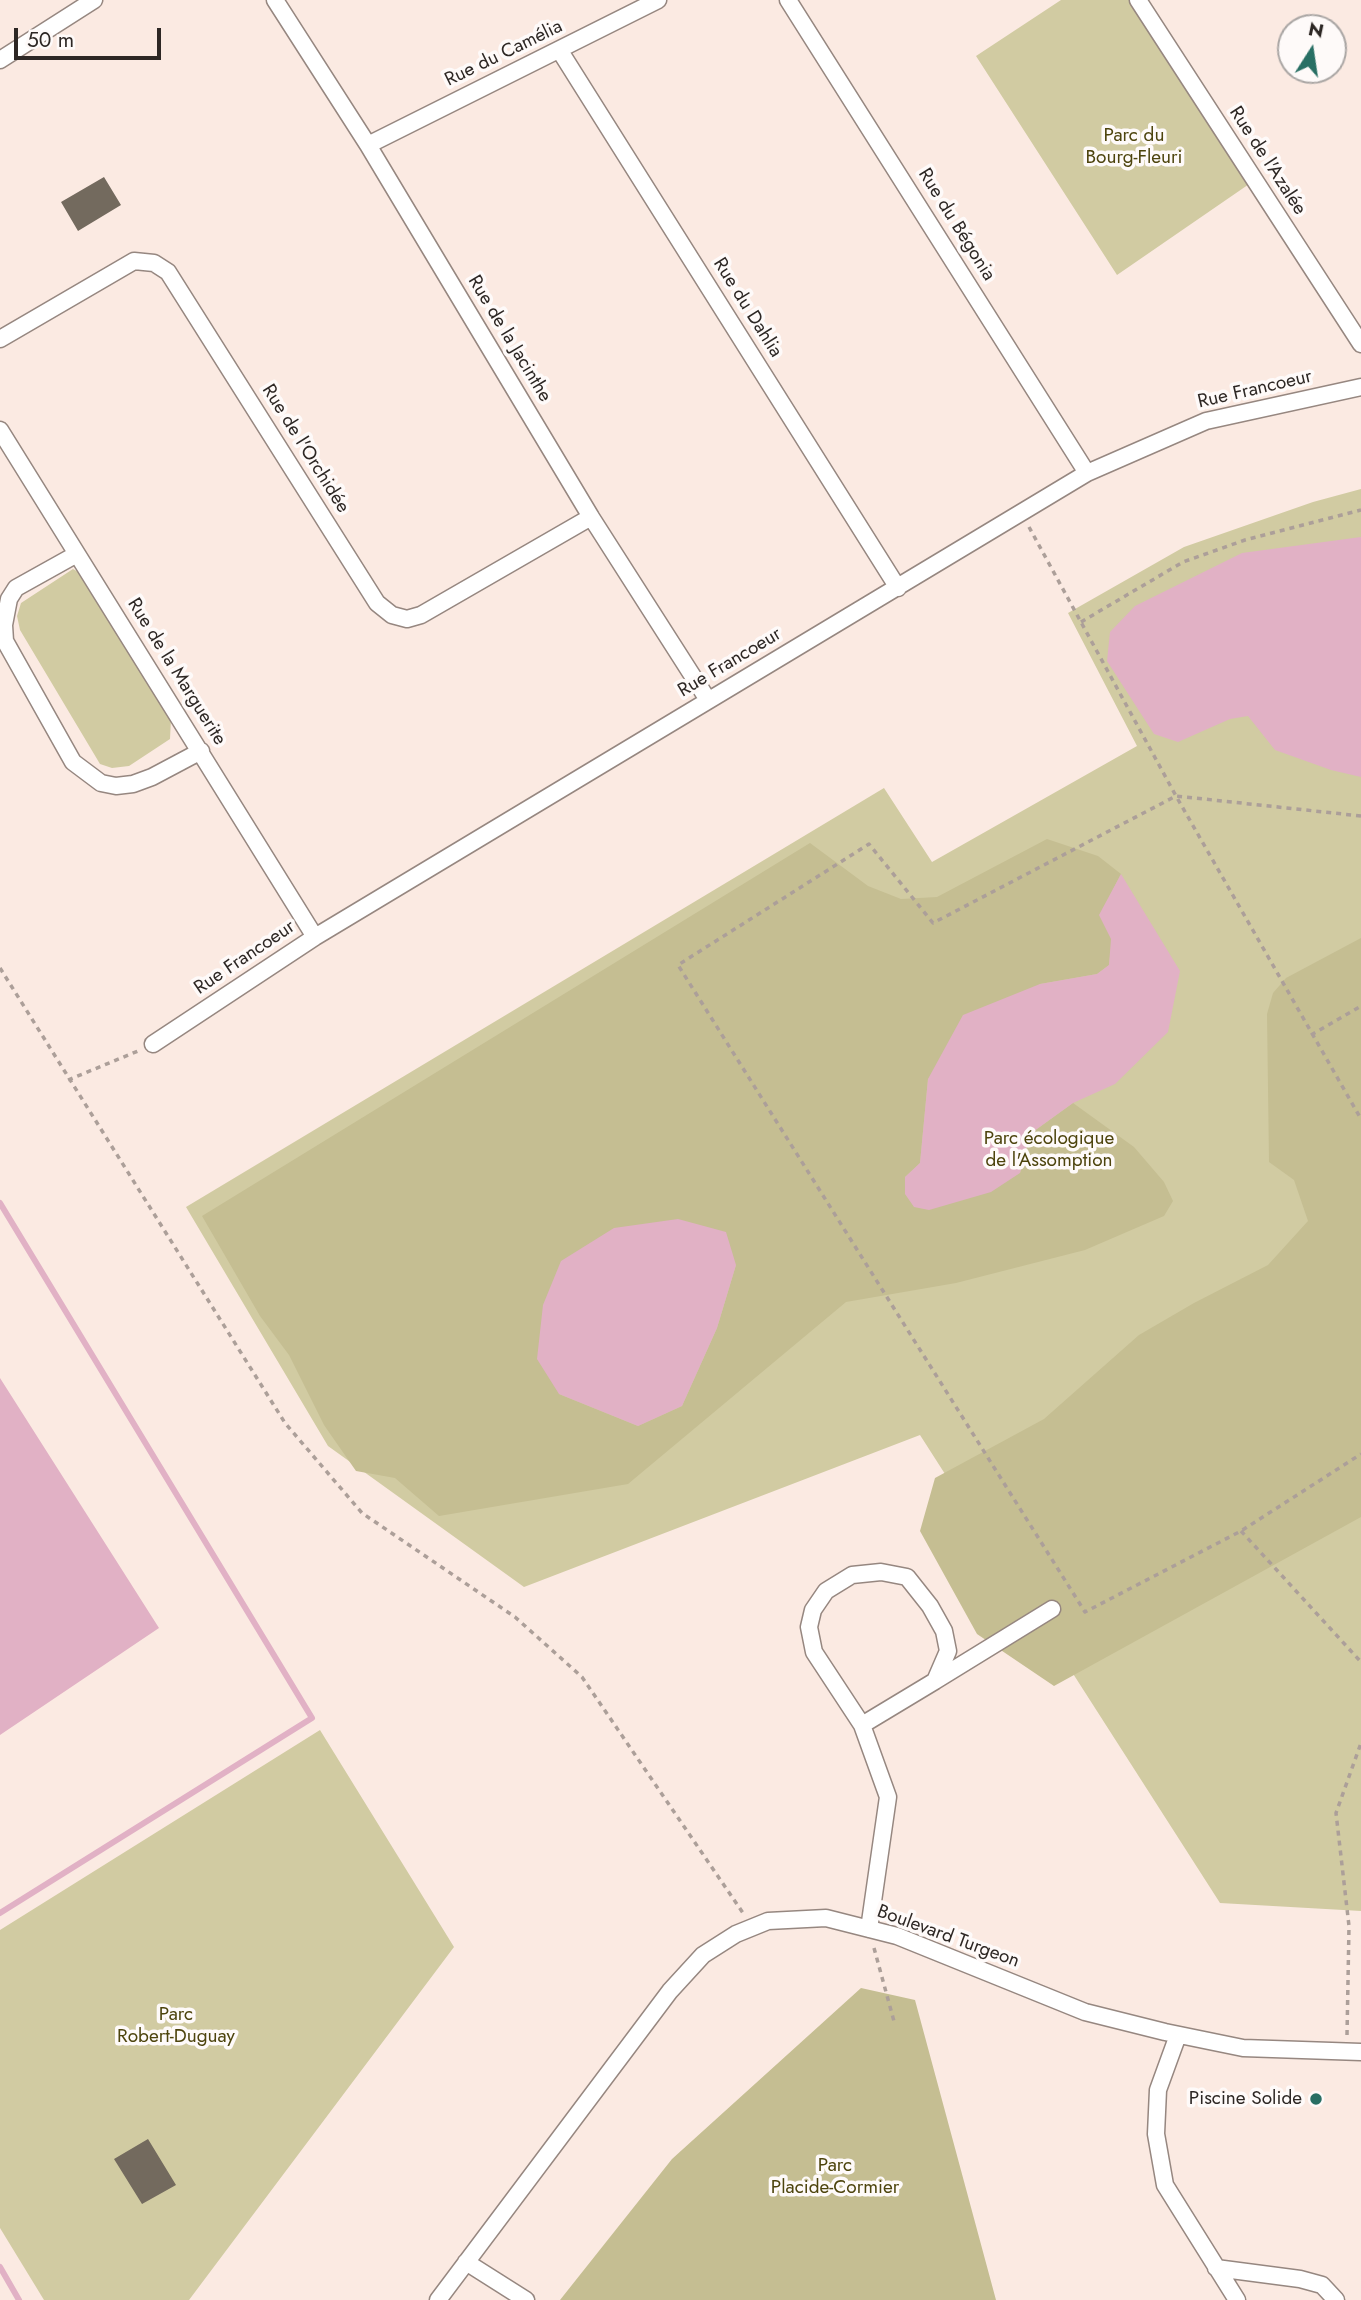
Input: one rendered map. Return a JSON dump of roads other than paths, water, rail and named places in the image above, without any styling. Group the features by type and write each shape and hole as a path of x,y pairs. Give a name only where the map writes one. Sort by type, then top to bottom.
{"street":[{"path":"0,60 94,0"},
{"name":"Rue de la Jacinthe","path":"275,0 368,145 591,517 708,700"},
{"name":"Rue du Camélia","path":"368,145 658,0"},
{"name":"Rue du Bégonia","path":"789,0 1087,473"},
{"name":"Rue de l'Azalée","path":"1138,0 1361,344"},
{"name":"Rue du Dahlia","path":"560,51 898,588"},
{"name":"Rue de l'Orchidée","path":"0,339 134,261 154,263 168,272 377,603 393,615 407,619 421,615 591,517"},
{"name":"Rue Francoeur","path":"153,1044 315,937 1087,473 1206,421 1361,387"},
{"name":"Rue de la Marguerite","path":"0,430 315,937"},
{"path":"77,554 16,588 9,599 4,625 5,641 73,762 101,783 116,786 133,784 152,777 201,751"},
{"path":"869,1929 888,1797 862,1726 814,1652 809,1628 813,1610 826,1591 852,1575 881,1572 907,1577 930,1606 944,1631 948,1651 934,1681"},
{"path":"862,1726 1052,1609"},
{"name":"Boulevard Turgeon","path":"439,2300 670,1991 703,1955 737,1934 768,1921 825,1919 897,1936 1084,2012 1178,2035 1243,2048 1354,2051"},
{"path":"1178,2035 1158,2090 1156,2134 1165,2185 1237,2300"},
{"path":"466,2262 526,2300"},
{"path":"1216,2267 1274,2274 1322,2284 1336,2300"}],"waterway":[{"path":"0,1203 312,1718 0,1913"},
{"path":"0,2267 19,2300"}],"place":[{"name":"Piscine Solide","path":"1316,2099"}],"park label":[{"name":"Parc du Bourg-Fleuri","path":"1134,147"},
{"name":"Parc écologique de l'Assomption","path":"1049,1150"},
{"name":"Parc Robert-Duguay","path":"176,2026"},
{"name":"Parc Placide-Cormier","path":"835,2177"}]}
